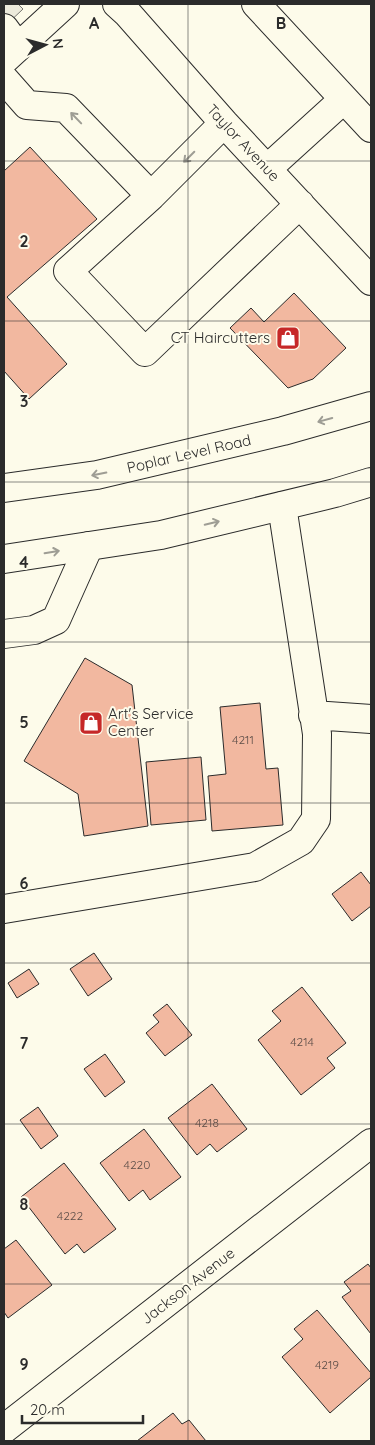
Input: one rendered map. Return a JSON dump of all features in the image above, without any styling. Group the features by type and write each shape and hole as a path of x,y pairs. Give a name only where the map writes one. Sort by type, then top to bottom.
{"street":[{"path":"9,45 65,4"},
{"name":"Taylor Avenue","path":"117,4 224,123 371,281"},
{"path":"256,4 371,128"},
{"path":"4,79 27,105 66,108 151,196"},
{"path":"267,169 344,98"},
{"path":"224,123 151,196 68,271 146,352 300,204"},
{"name":"Poplar Level Road","path":"4,488 97,475 283,431 371,406"},
{"path":"4,560 161,535 335,493 371,482"},
{"path":"4,909 254,867 301,841 316,819 316,734 282,506"},
{"path":"4,634 34,630 56,620 88,546"},
{"path":"313,714 371,719"},
{"name":"Jackson Avenue","path":"4,1429 371,1143"}],"shaded area":[{"path":"4,4 18,4 23,9 4,27"}],"building":[{"path":"30,147 97,219 7,297 67,364 29,399 4,371 4,171"},
{"name":"CT Haircutters","path":"294,293 346,348 313,379 288,388 230,328 251,308 264,322"},
{"name":"Art's Service Center","path":"85,658 132,685 148,826 84,836 78,794 24,761"},
{"path":"260,703 266,769 278,768 283,825 212,831 208,776 226,774 220,707"},
{"path":"201,757 206,820 151,825 146,762"},
{"path":"361,872 371,885 371,906 352,921 332,894"},
{"path":"94,953 112,979 88,996 70,969"},
{"path":"29,969 39,984 17,998 8,983"},
{"path":"302,987 346,1043 327,1058 335,1068 301,1095 258,1040 281,1021 272,1011"},
{"path":"167,1004 192,1035 165,1056 146,1033 159,1022 153,1015"},
{"path":"105,1054 125,1082 105,1097 84,1069"},
{"path":"212,1084 247,1129 217,1152 210,1144 197,1155 168,1118"},
{"path":"38,1107 58,1136 41,1149 20,1120"},
{"path":"144,1129 181,1177 150,1200 143,1190 129,1201 100,1163"},
{"path":"64,1163 116,1229 84,1253 77,1244 65,1254 21,1197"},
{"path":"16,1240 52,1285 8,1318 4,1312 4,1249"},
{"path":"368,1264 371,1268 371,1334 342,1297 351,1291 344,1282"},
{"path":"317,1310 371,1373 371,1377 330,1413 282,1357 303,1339 294,1329"},
{"path":"173,1413 182,1424 189,1420 206,1441 137,1441"}],"place":[{"name":"CT Haircutters","path":"288,338"},
{"name":"Art's Service Center","path":"91,723"}]}
